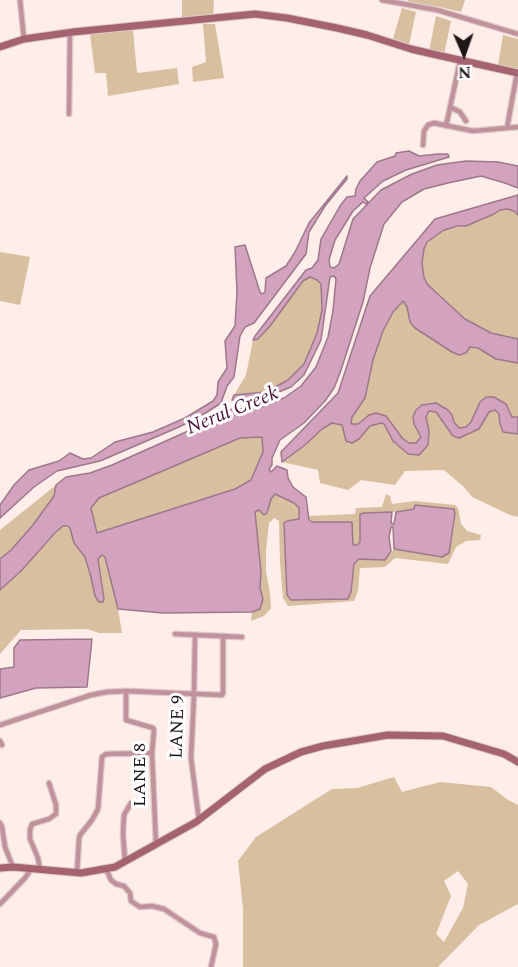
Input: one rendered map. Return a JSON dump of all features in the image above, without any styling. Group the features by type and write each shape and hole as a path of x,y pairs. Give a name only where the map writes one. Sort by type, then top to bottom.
{"main road":[{"path":"0,47 24,39 70,32 255,14 347,30 411,49 517,73"},
{"path":"0,868 13,867 77,873 116,867 199,820 265,769 301,752 323,746 388,735 443,736 504,754 518,762"}],"street":[{"path":"21,0 24,39"},
{"path":"382,0 437,10 518,34"},
{"path":"69,114 70,32"},
{"path":"446,126 460,61"},
{"path":"507,128 517,73"},
{"path":"450,107 460,112 466,121"},
{"path":"423,145 424,131 434,123 473,131 518,127"},
{"path":"176,634 242,637"},
{"name":"LANE 9","path":"195,636 190,758 199,820"},
{"path":"0,724 107,692 220,696 223,694 222,636"},
{"name":"LANE 8","path":"126,691 127,721 154,730 152,753 156,844"},
{"path":"77,873 80,835 98,809 102,757 106,754 152,753"},
{"path":"40,870 30,830 32,824 49,819 56,814 56,805 49,783"},
{"path":"125,861 124,815 131,803"},
{"path":"0,823 5,848 13,867"},
{"path":"0,904 31,869"},
{"path":"106,869 111,880 124,886 130,892 132,901 140,907 152,906 164,909 200,933 213,938 216,944 211,967"}],"shaded area":[{"path":"182,0 214,0 213,16 182,18"},
{"path":"408,0 465,0 461,12 407,3"},
{"path":"402,8 416,12 409,45 393,39"},
{"path":"436,16 451,21 444,55 429,51"},
{"path":"203,24 215,24 224,78 193,82 192,67 206,62"},
{"path":"133,30 137,73 177,68 179,84 108,96 106,73 95,73 90,34"},
{"path":"503,35 518,39 518,69 498,65"},
{"path":"507,209 518,215 518,339 491,333 465,319 428,285 424,278 422,263 427,242 444,230 466,226"},
{"path":"0,252 30,257 20,305 0,301"},
{"path":"310,277 321,284 322,310 317,333 304,364 288,380 266,392 234,395 246,375 253,340 259,339 303,281"},
{"path":"403,301 407,307 410,322 415,328 478,348 496,359 518,363 518,417 512,417 506,404 494,397 477,408 471,422 466,427 459,428 448,410 436,403 414,424 421,437 417,443 409,443 403,439 386,416 363,419 358,424 351,424 351,417 365,398 373,360 383,331 393,312"},
{"path":"495,410 499,414 500,424 518,434 518,517 472,497 444,470 405,471 395,485 361,480 348,490 320,483 318,470 282,462 332,423 342,425 346,440 359,439 370,426 380,422 384,424 393,441 408,454 429,431 426,417 428,411 436,412 453,436 479,429 489,412"},
{"path":"262,437 263,452 251,480 235,489 97,533 91,508 99,498 240,438"},
{"path":"56,485 54,496 33,525 0,559 0,530"},
{"path":"275,494 294,503 300,511 299,519 287,521 285,557 289,598 351,592 354,564 358,559 385,560 394,549 442,557 414,509 360,514 360,543 357,545 353,545 351,522 312,522 309,516 355,514 356,508 382,507 386,494 390,496 392,504 415,501 455,505 458,508 461,524 467,531 481,535 480,540 466,541 456,547 448,564 395,558 385,567 360,568 358,591 354,601 288,606 283,598 279,521 274,518 269,523 266,550 266,572 271,608 264,616 251,621 252,612 260,609 263,599 260,588 261,572 255,511 260,510 267,513"},
{"path":"63,526 70,528 74,543 85,557 91,577 104,599 98,559 102,555 105,556 122,633 99,633 87,629 21,630 0,654 0,590"},
{"path":"394,777 402,792 440,782 491,787 518,805 518,904 479,925 438,967 243,967 243,909 238,861 256,837 332,789 357,788","holes":["458,871 468,884 463,908 444,942 436,934 451,896 444,881"]}],"water":[{"name":"Nerul Creek","path":"409,151 419,156 448,154 449,157 406,170 383,181 364,198 368,202 366,204 363,202 353,211 335,240 329,260 330,267 334,268 339,264 353,219 381,190 412,174 437,165 466,161 498,162 518,166 518,188 481,176 424,189 402,202 384,224 370,268 363,302 334,388 304,423 280,440 269,469 271,472 277,466 287,470 293,487 306,497 309,520 312,522 352,522 353,545 360,542 360,514 392,512 391,523 394,524 396,512 414,509 415,505 454,509 449,553 442,557 394,549 393,527 391,527 389,537 391,551 385,560 359,559 354,564 348,599 291,600 287,595 284,523 299,519 299,508 275,494 267,513 264,515 259,510 255,512 261,572 260,588 263,599 260,609 252,612 163,613 118,609 105,557 102,555 98,559 104,599 103,602 99,602 95,596 85,557 74,543 70,528 67,526 63,526 55,533 21,571 0,590 0,559 33,525 54,496 56,485 66,477 90,473 112,465 204,424 222,410 259,408 284,398 301,386 316,367 328,337 333,311 336,279 334,276 330,277 321,340 304,375 291,387 257,401 232,400 234,395 266,392 288,380 304,364 317,333 322,310 321,284 317,280 310,277 303,281 270,326 258,339 253,340 306,270 312,268 318,260 321,239 340,206 347,197 355,196 360,181 377,162 395,156 396,153","holes":["262,437 263,452 251,480 235,489 97,533 91,508 99,498 240,438"]},
{"path":"347,176 309,232 306,254 254,323 245,327 240,336 234,377 227,386 221,403 179,427 100,461 57,471 34,487 0,518 0,505 14,485 29,470 59,461 70,453 83,459 91,458 115,442 153,432 185,418 213,401 217,395 218,382 227,368 225,341 235,326 237,292 235,247 245,245 262,294 265,292 266,278 286,266 309,223"},
{"path":"518,195 518,215 507,209 500,210 466,226 444,230 427,242 422,263 424,278 428,285 465,319 491,333 518,339 518,363 496,359 478,348 470,347 466,353 459,355 452,352 415,328 410,322 407,307 403,301 393,312 383,331 373,360 365,398 352,417 351,424 358,424 369,415 376,413 386,416 403,439 409,443 416,443 421,437 413,417 422,405 436,403 448,410 459,428 466,427 471,422 480,402 486,397 494,397 506,404 512,417 518,417 518,434 503,432 499,414 495,410 489,412 479,429 459,438 453,436 436,412 429,411 426,417 429,431 428,445 419,455 408,454 393,441 384,424 370,426 359,439 352,443 346,441 342,425 332,423 282,462 281,452 338,393 370,296 435,219"},
{"path":"92,639 87,687 36,688 0,698 0,669 14,667 14,648 20,640"}]}
